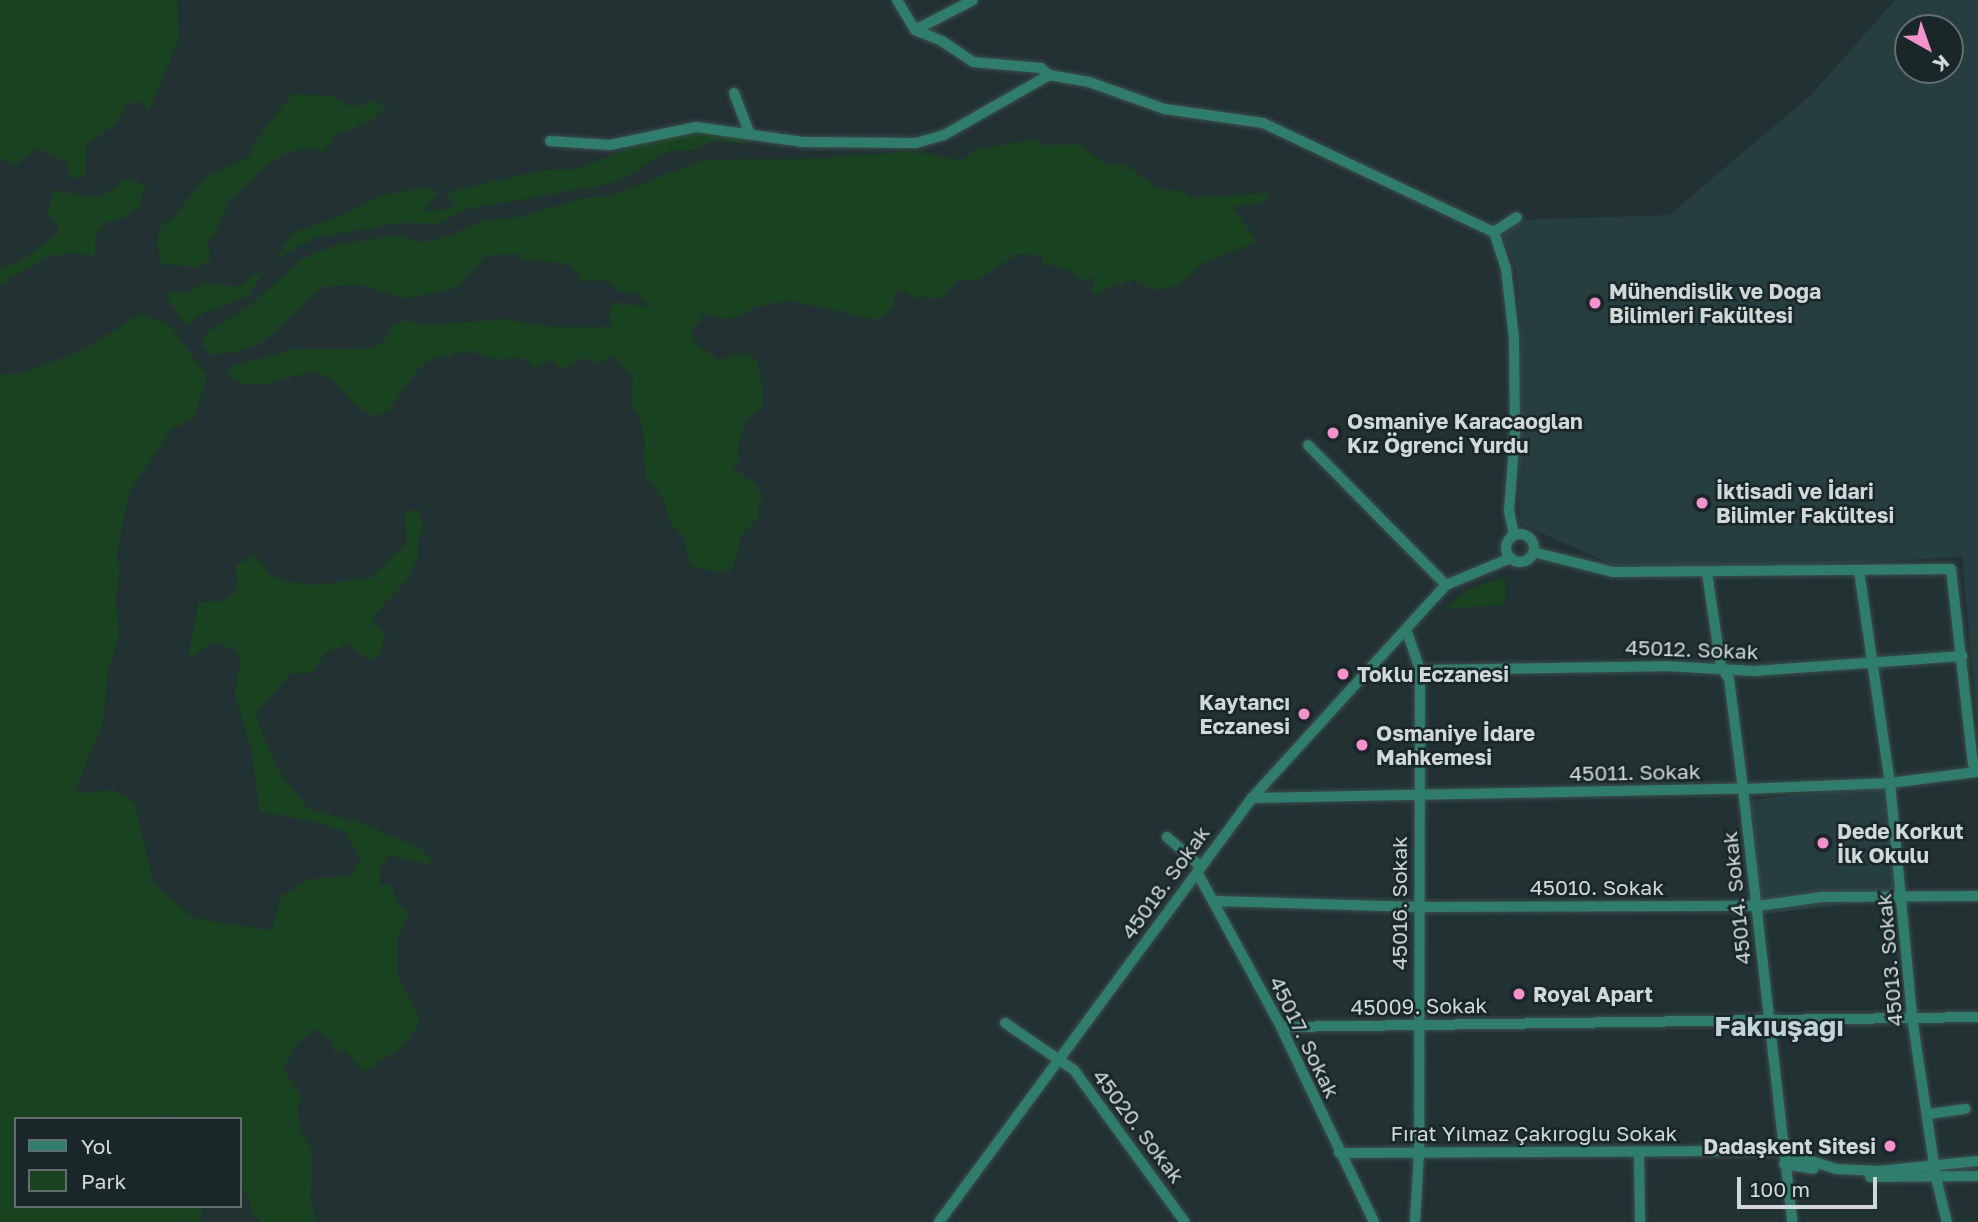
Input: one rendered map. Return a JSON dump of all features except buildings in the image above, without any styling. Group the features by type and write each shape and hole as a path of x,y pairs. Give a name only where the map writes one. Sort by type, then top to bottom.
{"street":[{"path":"897,0 915,30 943,41 973,62 1041,68 1049,75 1089,82 1165,109 1263,123 1494,232 1506,269 1514,338 1515,433 1508,511 1514,535"},
{"path":"915,30 973,0"},
{"path":"550,141 610,145 696,127 749,132 803,142 916,143 944,135 1049,75"},
{"path":"734,93 749,132"},
{"path":"1494,232 1517,217"},
{"path":"1308,445 1446,585"},
{"path":"1514,535 1531,539 1534,552"},
{"path":"1514,535 1506,546 1511,558 1524,561 1534,552"},
{"path":"1534,552 1613,572 1951,569 1977,772"},
{"name":"45018. Sokak","path":"939,1222 1057,1056 1252,798 1349,697 1446,585 1511,558"},
{"name":"45013. Sokak","path":"1859,571 1890,783 1903,897 1912,1017 1935,1173 1947,1222"},
{"name":"45014. Sokak","path":"1707,573 1721,667 1729,679 1744,789 1781,1151 1792,1222"},
{"name":"45016. Sokak","path":"1406,629 1420,670 1419,1153 1415,1222"},
{"name":"45012. Sokak","path":"1420,670 1721,667 1754,671 1962,656"},
{"name":"45011. Sokak","path":"1252,798 1744,789 1890,783 1977,772"},
{"name":"45017. Sokak","path":"1167,837 1198,869 1216,901 1281,1027 1374,1222"},
{"name":"45010. Sokak","path":"1216,901 1418,907 1757,906 1822,897 1978,896"},
{"name":"45009. Sokak","path":"1281,1027 1978,1017"},
{"name":"45020. Sokak","path":"1005,1023 1074,1070 1185,1222"},
{"path":"1928,1114 1966,1109"},
{"name":"Fırat Yılmaz Çakıroğlu Sokak","path":"1339,1153 1781,1151 1836,1169 1978,1176"},
{"path":"1639,1152 1640,1222"},
{"name":"Fırat Yılmaz Çakıroğlu Sokak","path":"1784,1164 1825,1172 1935,1173 1978,1161"}],"shaded area":[{"path":"1895,0 1978,0 1978,733 1962,557 1759,568 1615,566 1521,524 1521,337 1516,269 1502,235 1518,220 1669,215 1812,94"},
{"name":"Dede Korkut İlk Okulu","path":"1890,783 1904,897 1758,915 1744,801"}],"green space":[{"path":"0,0 177,0 179,39 151,106 147,110 140,102 127,104 115,125 85,146 85,176 71,179 66,162 37,148 13,167 0,157"},
{"path":"292,94 331,96 350,107 373,101 387,107 369,122 334,136 324,152 306,148 282,155 266,166 228,202 214,236 207,242 211,260 195,267 161,264 157,241 162,224 172,219 205,177 250,156 253,144"},
{"path":"693,131 745,139 746,144 712,141 696,150 668,151 623,179 603,185 466,209 440,224 398,223 317,237 275,259 294,232 336,218 382,195 426,187 438,193 424,211 449,209 458,202 450,201 448,192 544,170 577,169 656,136"},
{"path":"1033,140 1042,145 1081,144 1103,163 1128,166 1157,188 1183,192 1191,198 1268,193 1266,201 1233,207 1257,242 1205,262 1179,285 1152,290 1136,280 1114,285 1097,296 1091,291 1095,278 1081,281 1071,271 1043,263 1041,256 1017,254 978,280 957,280 945,296 936,299 920,296 912,299 907,292 896,291 893,307 878,320 790,301 754,307 742,316 725,319 701,314 701,320 691,332 694,341 718,360 742,353 756,359 762,384 763,406 746,420 737,449 740,459 733,468 755,483 764,498 758,504 759,517 741,536 733,569 718,572 690,566 685,539 670,522 664,501 645,476 644,437 640,418 632,409 633,378 614,356 598,364 585,358 563,369 550,360 535,368 521,357 498,360 468,351 431,359 417,370 390,409 375,417 354,404 331,379 314,371 268,384 244,384 227,375 230,367 294,349 368,349 382,343 392,326 403,320 429,325 503,319 549,327 598,328 612,325 608,313 615,302 650,307 638,294 618,291 604,279 582,282 570,264 522,259 515,254 485,256 458,287 404,298 359,285 322,287 263,342 237,352 211,355 201,342 207,332 248,307 302,259 335,245 396,235 419,242 441,239 484,220 514,218 585,198 607,197 703,160 810,159 913,151 961,161 976,149"},
{"path":"125,179 146,185 138,208 127,217 105,223 95,236 95,257 75,253 47,257 0,285 0,268 18,263 57,234 59,229 47,212 54,190 100,198"},
{"path":"266,268 247,297 201,314 187,326 168,300 170,293 185,293 203,283 238,287"},
{"path":"139,314 170,325 207,376 194,419 172,429 129,492 116,559 120,565 116,599 119,637 108,669 103,722 76,788 81,793 115,790 135,803 153,883 194,918 267,930 272,928 282,895 310,879 351,876 361,859 344,832 327,825 259,811 252,752 235,695 240,660 233,649 214,642 188,660 198,602 224,601 238,588 235,566 255,555 270,575 289,582 314,585 371,578 407,542 405,514 409,510 419,511 424,528 417,542 418,558 407,580 371,619 385,635 380,654 368,660 349,644 326,652 312,673 291,673 255,715 277,768 309,809 361,823 420,848 433,861 428,865 389,855 380,868 380,885 391,885 400,906 409,914 397,940 398,974 420,1021 404,1046 364,1072 344,1050 334,1053 332,1041 315,1029 299,1042 283,1067 302,1098 297,1110 301,1132 312,1150 311,1199 316,1222 261,1222 254,1214 242,1185 242,1117 167,1117 160,1114 153,1117 14,1117 14,1208 201,1208 203,1212 198,1222 0,1222 0,375 20,373 84,350"},
{"path":"1505,577 1505,605 1443,609 1469,589"}],"place":[{"name":"Mühendislik ve Doğa Bilimleri Fakültesi","path":"1595,303"},
{"name":"Osmaniye Karacaoğlan Kız Öğrenci Yurdu","path":"1333,433"},
{"name":"İktisadi ve İdari Bilimler Fakültesi","path":"1702,503"},
{"name":"Toklu Eczanesi","path":"1343,674"},
{"name":"Kaytancı Eczanesi","path":"1304,714"},
{"name":"Osmaniye İdare Mahkemesi","path":"1362,745"},
{"name":"Dede Korkut İlk Okulu","path":"1823,843"},
{"name":"Royal Apart","path":"1519,994"},
{"name":"Dadaşkent Sitesi","path":"1890,1146"}],"district":[{"name":"Fakıuşağı","path":"1779,1026"}]}
